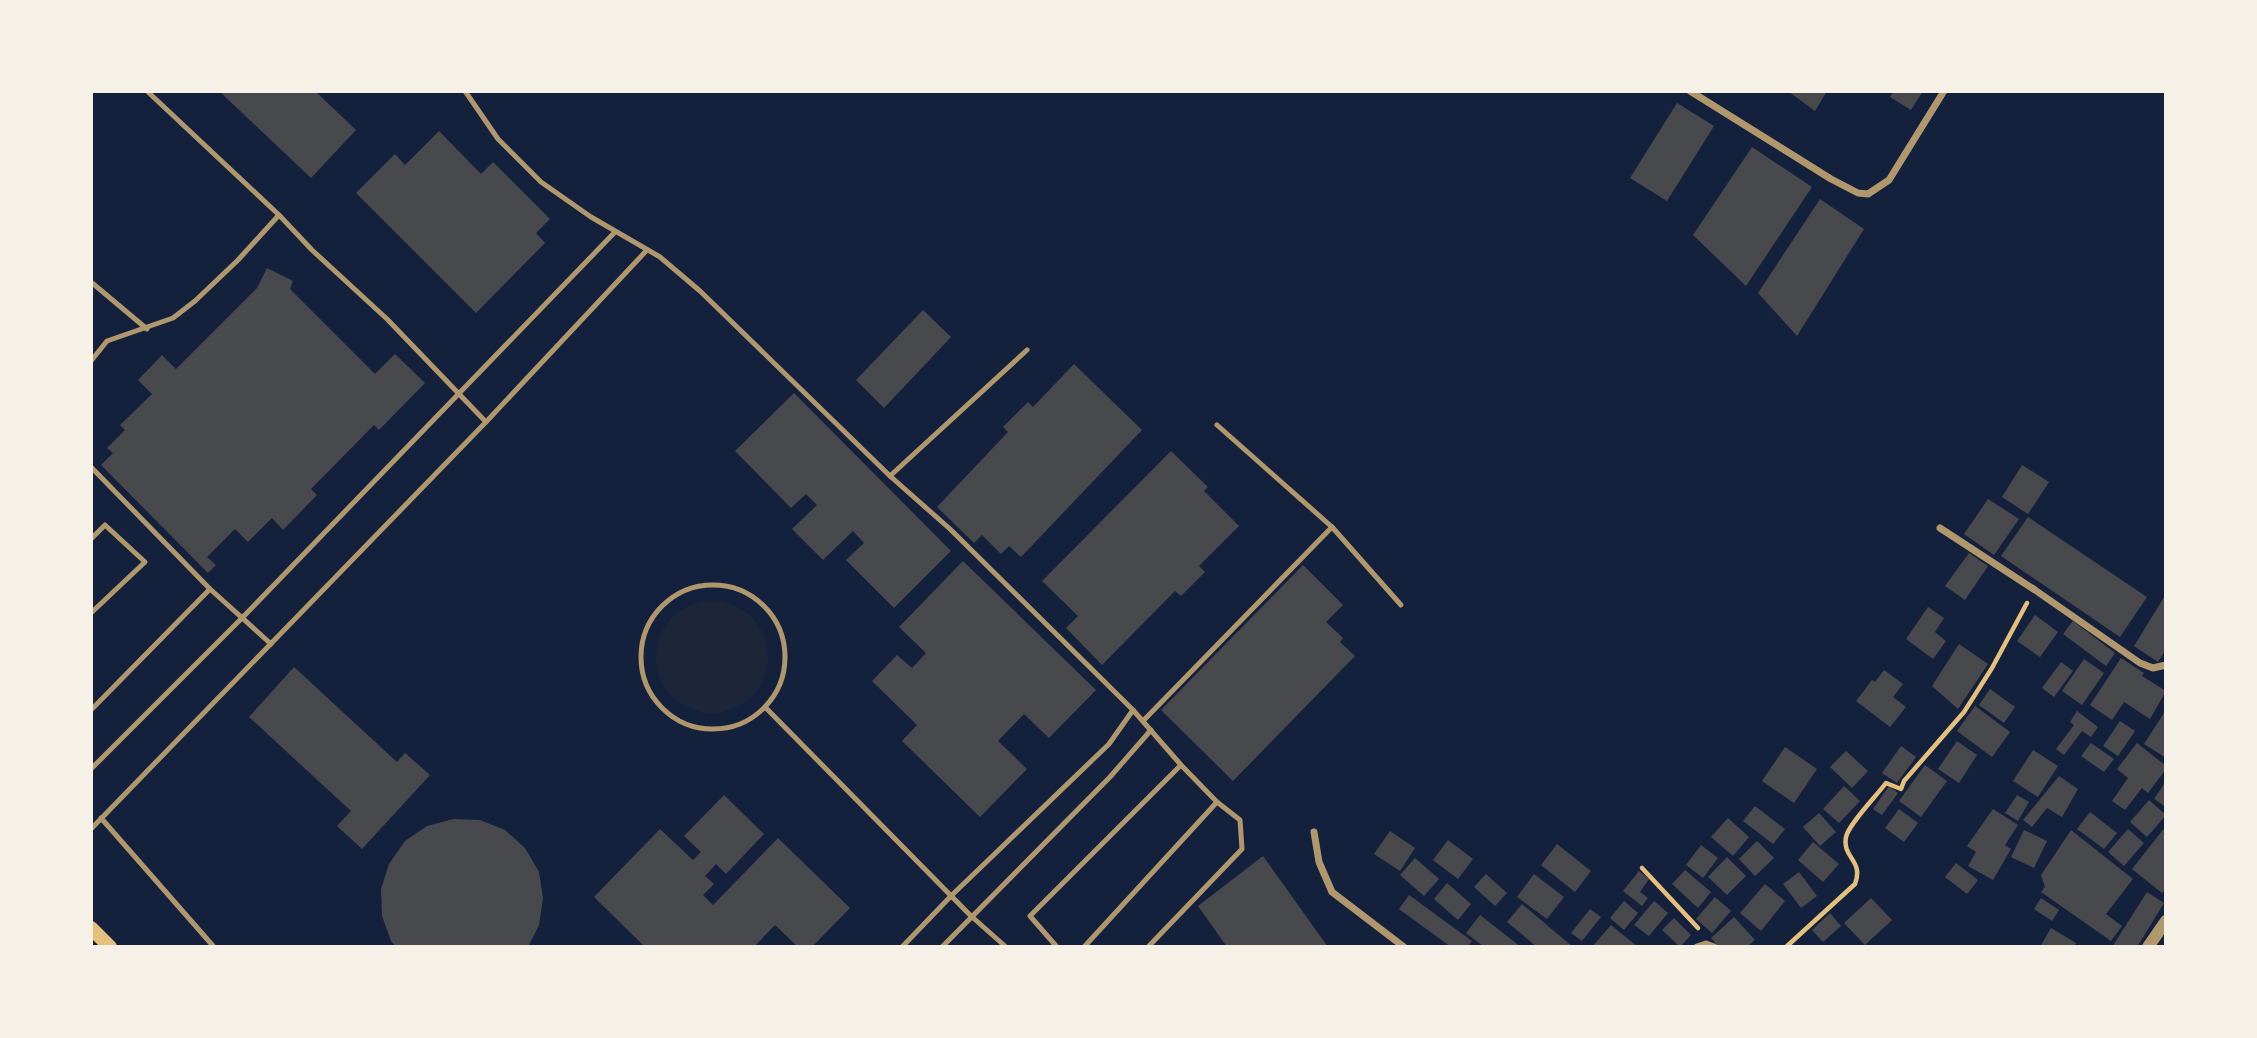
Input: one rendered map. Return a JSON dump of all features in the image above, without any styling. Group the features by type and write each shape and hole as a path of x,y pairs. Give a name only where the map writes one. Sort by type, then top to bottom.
{"main road":[{"path":"91,928 110,947"}],"street":[{"path":"1690,91 1831,179 1858,193 1868,194 1889,180 1944,91"},
{"path":"1940,528 2140,663 2153,668 2166,665"},
{"path":"1314,832 1318,862 1332,892 1404,947"},
{"path":"2148,947 2166,921"},
{"path":"1697,947 1706,944 1714,947"}],"lane":[{"path":"147,91 279,215 312,250 387,318 486,422"},
{"path":"465,91 498,139 565,201 660,257 700,291 890,476 950,529 1133,710 1217,802 1240,820 1242,849 1148,947"},
{"path":"91,362 107,341 173,318 195,301 238,260 279,215"},
{"path":"91,769 243,617 615,232"},
{"path":"91,828 486,422 647,250"},
{"path":"91,282 147,329"},
{"path":"890,476 1027,350"},
{"path":"1216,425 1332,527 1401,605"},
{"path":"91,467 210,589 271,644"},
{"path":"91,539 105,525 145,562 91,613"},
{"path":"1143,721 1332,527"},
{"path":"706,585 731,586 754,597 772,614 783,637 786,662 779,686 765,707 748,720 728,728 706,730 685,724 666,713 652,697 643,677 641,651 647,627 662,606 682,592 706,585"},
{"path":"91,710 210,589"},
{"path":"765,707 971,916 1006,947"},
{"path":"902,947 952,895 1109,744 1133,710"},
{"path":"942,947 1110,777 1151,730"},
{"path":"1057,947 1030,916 1181,765"},
{"path":"1084,947 1217,802"},
{"path":"102,818 214,947"}],"path":[{"path":"1786,947 1855,884 1857,866 1848,854 1846,846 1849,829 1886,783 1901,789 1964,712 2035,590"},
{"path":"1642,868 1706,937"}],"shaded area":[{"path":"712,601 733,606 751,618 763,636 768,657 763,678 751,696 733,708 712,713 691,708 673,696 661,678 656,657 661,636 673,618 691,606"}],"building":[{"path":"219,91 315,91 356,130 311,178"},
{"path":"1788,91 1827,91 1815,111"},
{"path":"1894,91 1923,91 1911,110 1890,97"},
{"path":"1677,103 1714,126 1667,201 1630,178"},
{"path":"439,131 481,174 493,162 550,219 536,233 545,243 476,313 356,193 395,154 405,165"},
{"path":"1752,147 1812,187 1746,286 1693,235"},
{"path":"1820,199 1864,229 1797,336 1758,293"},
{"path":"267,268 293,281 290,289 375,374 395,354 425,383 379,430 374,425 311,489 317,495 283,530 272,518 248,542 235,529 207,557 216,565 208,573 101,465 113,453 107,448 125,430 120,425 152,394 138,380 162,355 176,369 257,288"},
{"path":"923,310 951,337 884,408 856,380"},
{"path":"1074,364 1142,430 1021,557 1009,546 1001,554 982,535 974,543 937,507 1008,432 1003,427 1028,402 1033,407"},
{"path":"794,393 951,551 894,608 846,560 864,543 853,531 823,560 792,529 817,505 806,494 791,508 735,451"},
{"path":"1171,451 1208,487 1204,491 1239,526 1199,566 1205,572 1181,596 1175,591 1102,665 1066,628 1078,616 1042,581"},
{"path":"2022,465 2049,482 2028,514 2002,497"},
{"path":"1988,499 2019,519 1994,555 1964,534"},
{"path":"2028,517 2147,597 2120,637 2001,556"},
{"path":"1969,553 1988,566 1965,600 1945,586"},
{"path":"963,561 1096,690 1049,738 1024,714 998,741 1027,769 980,817 902,741 917,725 872,681 897,655 912,668 926,653 899,627"},
{"path":"1303,565 1343,605 1326,622 1343,638 1340,642 1355,656 1233,781 1161,710"},
{"path":"2166,594 2166,649 2158,662 2134,646"},
{"path":"1928,607 1944,618 1935,632 1946,641 1933,659 1906,639"},
{"path":"2035,615 2058,632 2040,657 2017,641"},
{"path":"2073,621 2115,653 2106,666 2063,634"},
{"path":"1959,644 1988,664 1958,709 1932,686"},
{"path":"2121,658 2166,691 2150,719 2124,702 2112,720 2090,705"},
{"path":"2084,659 2104,673 2082,705 2062,691"},
{"path":"2061,662 2073,671 2054,697 2042,688"},
{"path":"294,667 397,762 405,753 430,775 362,849 337,826 351,811 249,717"},
{"path":"1884,670 1903,684 1893,697 1906,707 1890,727 1856,701 1872,680 1875,682"},
{"path":"1990,689 2015,707 2004,723 1979,705"},
{"path":"1975,706 2010,732 1992,757 1957,731"},
{"path":"2077,711 2098,727 2091,737 2082,731 2064,755 2056,749 2074,725 2070,722"},
{"path":"2164,713 2166,714 2166,758 2144,744"},
{"path":"2120,721 2135,731 2118,756 2103,746"},
{"path":"1957,741 1977,755 1959,783 1938,769"},
{"path":"2091,743 2114,759 2104,772 2081,756"},
{"path":"2137,743 2166,766 2166,769 2148,793 2142,788 2125,810 2112,801 2128,778 2117,769"},
{"path":"1901,746 1916,757 1897,783 1882,773"},
{"path":"1785,747 1817,769 1794,803 1762,781"},
{"path":"2033,750 2058,766 2038,797 2013,781"},
{"path":"1846,751 1868,771 1852,788 1830,767"},
{"path":"1925,765 1947,781 1921,817 1899,801"},
{"path":"2059,776 2078,789 2062,817 2047,808 2032,827 2023,820"},
{"path":"2166,781 2166,807 2154,799"},
{"path":"1844,786 1860,801 1839,823 1823,809"},
{"path":"1889,786 1898,793 1882,815 1873,809"},
{"path":"724,795 764,834 726,874 716,864 705,876 714,884 703,895 713,905 778,838 850,908 812,947 798,947 775,925 754,947 645,947 594,897 660,829 693,860 701,852 684,836"},
{"path":"2017,795 2029,802 2018,821 2005,813"},
{"path":"2149,800 2166,815 2147,837 2130,822"},
{"path":"1755,806 1785,829 1773,844 1743,821"},
{"path":"1899,809 1918,823 1904,842 1885,828"},
{"path":"1993,809 2018,825 2005,845 2011,849 1993,880 1968,866 1976,852 1967,846"},
{"path":"2090,812 2117,833 2104,849 2077,829"},
{"path":"1819,813 1836,832 1820,846 1803,827"},
{"path":"1728,818 1749,837 1733,856 1711,837"},
{"path":"453,819 480,820 505,830 525,848 539,872 543,898 539,925 528,947 396,947 391,941 382,916 381,889 389,864 405,841 427,826"},
{"path":"2166,826 2166,889 2162,893 2132,869"},
{"path":"2128,829 2144,843 2124,866 2108,852"},
{"path":"2024,830 2047,841 2034,868 2011,857"},
{"path":"2071,830 2133,879 2106,914 2122,926 2111,941 2041,892 2045,887 2041,875"},
{"path":"1390,831 1415,848 1400,871 1374,854"},
{"path":"1448,840 1473,859 1458,879 1433,860"},
{"path":"1757,841 1774,858 1755,876 1739,859"},
{"path":"1813,842 1839,864 1823,882 1798,860"},
{"path":"1557,844 1591,871 1575,892 1541,865"},
{"path":"1701,845 1718,858 1703,878 1686,865"},
{"path":"1263,856 1328,947 1227,947 1198,906"},
{"path":"1727,857 1746,876 1727,895 1708,877"},
{"path":"1415,858 1439,879 1424,896 1400,875"},
{"path":"1956,863 1978,880 1967,894 1945,877"},
{"path":"1685,870 1711,892 1698,908 1672,884"},
{"path":"1639,871 1649,879 1640,892 1648,898 1642,906 1623,891"},
{"path":"1799,872 1817,896 1801,908 1783,884"},
{"path":"1486,874 1507,893 1495,906 1474,887"},
{"path":"1534,874 1564,897 1547,919 1517,897"},
{"path":"1447,883 1471,904 1458,920 1434,899"},
{"path":"1765,884 1785,901 1761,931 1740,913"},
{"path":"2147,892 2164,903 2137,947 2112,947"},
{"path":"1409,895 1472,941 1467,947 1451,947 1399,909"},
{"path":"1715,897 1731,911 1712,933 1696,919"},
{"path":"1871,898 1892,920 1865,945 1844,923"},
{"path":"2041,898 2059,910 2052,921 2034,909"},
{"path":"1624,901 1638,913 1624,930 1610,918"},
{"path":"1654,901 1668,913 1649,936 1634,925"},
{"path":"1522,904 1573,947 1537,947 1507,922"},
{"path":"1590,909 1601,917 1582,941 1571,933"},
{"path":"1830,913 1841,926 1823,942 1812,930"},
{"path":"1480,915 1521,947 1484,947 1466,933"},
{"path":"1734,917 1755,940 1747,947 1719,947 1711,938"},
{"path":"1674,918 1691,935 1680,947 1662,930"},
{"path":"1611,925 1638,947 1592,947"},
{"path":"2051,928 2076,943 2074,947 2040,947"}]}
